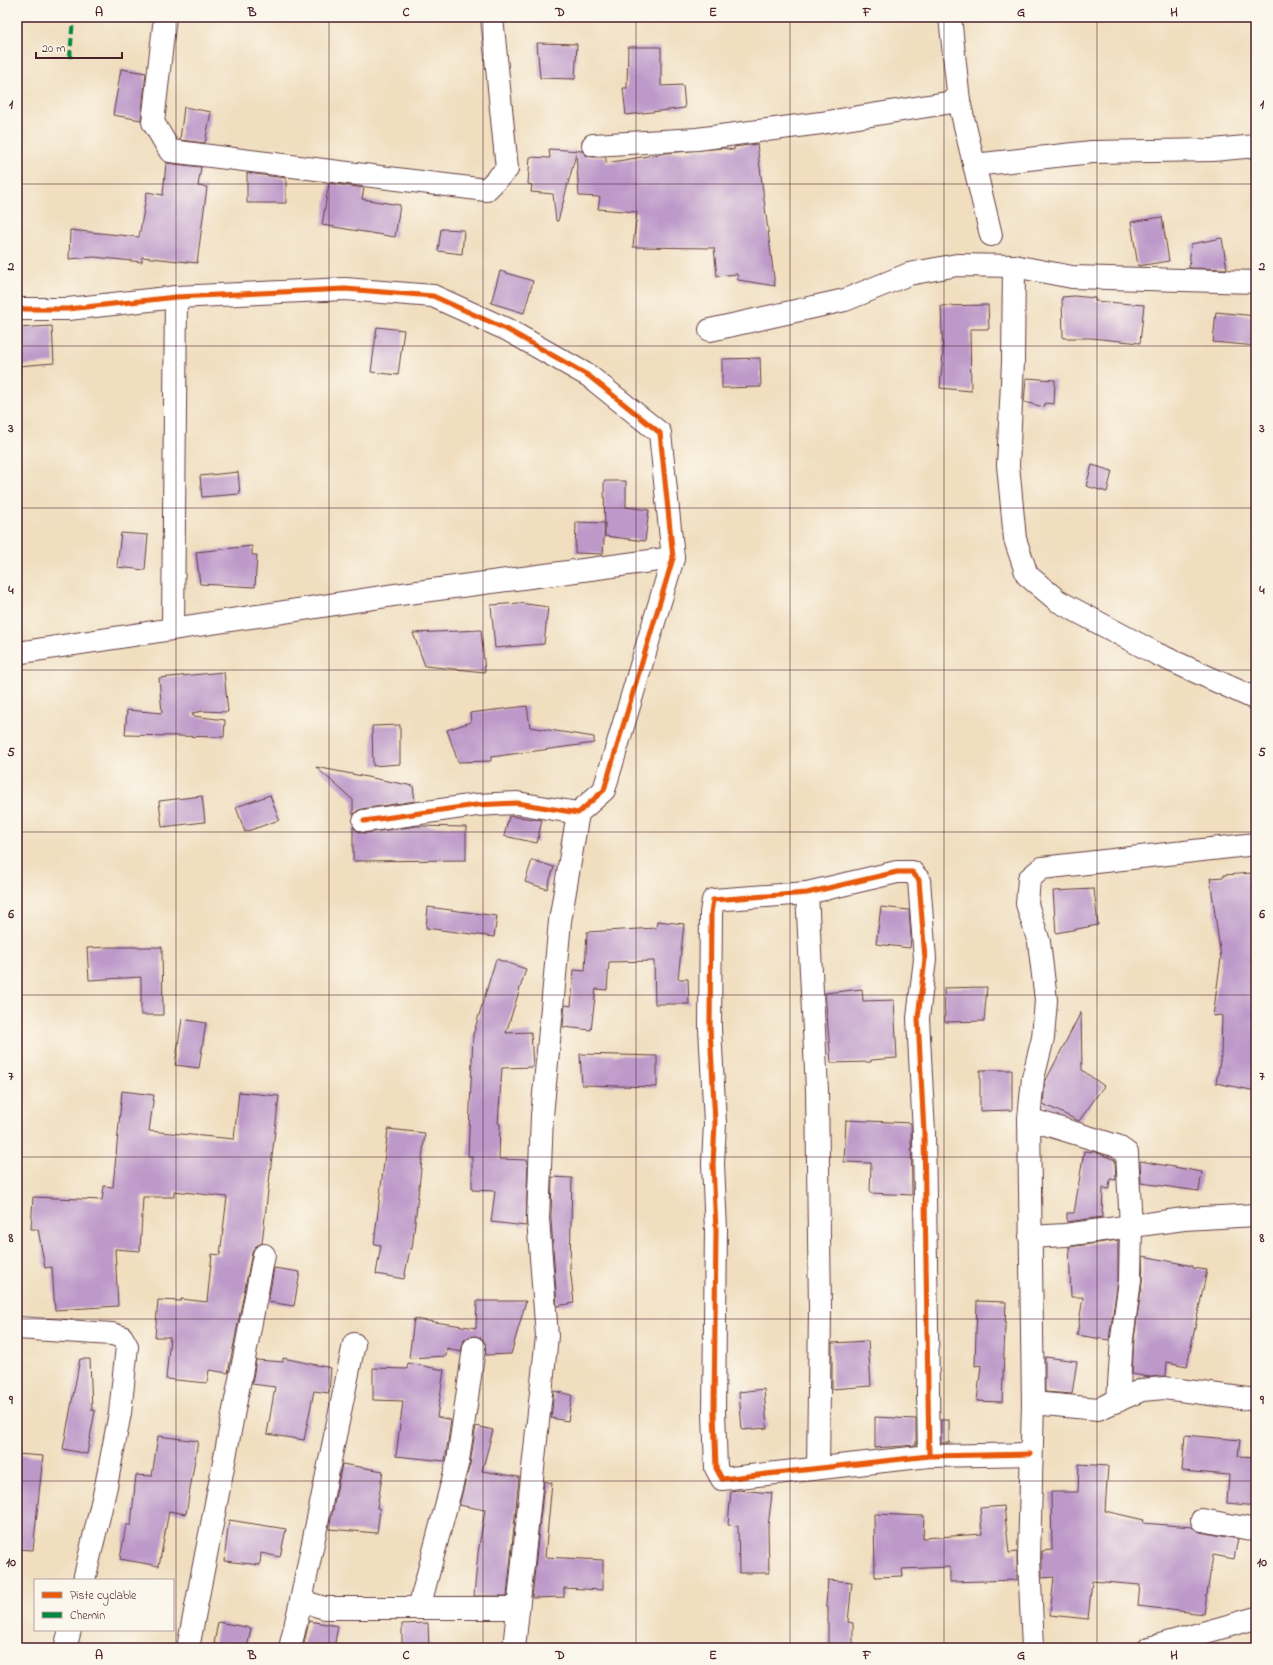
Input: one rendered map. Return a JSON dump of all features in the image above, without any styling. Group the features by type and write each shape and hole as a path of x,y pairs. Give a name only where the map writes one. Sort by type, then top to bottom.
{"street":[{"path":"165,17 153,122 170,151 486,190 507,169 492,17"},
{"path":"950,17 959,101 991,235"},
{"path":"593,145 697,139 821,123 959,101"},
{"path":"974,165 1092,152 1213,150 1256,146"},
{"path":"710,330 845,300 909,274 958,265 1014,266 1072,277 1256,282"},
{"path":"1014,266 1008,465 1015,539 1028,575 1058,601 1157,654 1256,699"},
{"path":"17,309 68,309 176,297 345,289 433,296 508,330 589,376 660,433 674,558 604,790 578,813 560,921 542,1116 538,1219 547,1336 517,1608 514,1648"},
{"path":"173,628 176,297"},
{"path":"17,652 394,595 674,558"},
{"path":"364,821 476,805 517,803 578,813"},
{"path":"1033,1648 1029,1560 1032,1403 1029,1119 1033,1078 1043,1038 1046,1000 1038,942 1027,904 1029,879 1042,868 1256,844"},
{"path":"929,1456 924,1133 918,1018 925,959 919,880 912,872 897,872 807,893 713,900 711,913 710,1028 715,1123 714,1164 716,1230 714,1412 716,1468 722,1479 929,1456 1030,1454"},
{"path":"807,893 817,1090 820,1309 818,1468"},
{"path":"1029,1119 1117,1146 1128,1152 1131,1226 1130,1281 1122,1338 1118,1402"},
{"path":"1030,1237 1184,1219 1256,1215"},
{"path":"188,1648 264,1255"},
{"path":"17,1328 112,1334 122,1337 127,1346 127,1361 119,1420 106,1486 84,1579"},
{"path":"290,1648 354,1344"},
{"path":"419,1608 458,1461 474,1348"},
{"path":"1032,1403 1098,1410 1142,1390 1164,1388 1256,1400"},
{"path":"1202,1520 1256,1530"},
{"path":"301,1601 325,1608 517,1608"},
{"path":"1149,1648 1256,1618"},
{"path":"65,1648 70,1631"}],"building":[{"path":"537,43 577,44 575,79 540,78"},
{"path":"628,47 661,47 661,86 683,85 685,108 626,115 623,88 627,88"},
{"path":"121,69 146,73 141,120 113,115"},
{"path":"184,107 211,112 205,143 180,140"},
{"path":"757,144 775,286 738,280 737,274 717,276 714,248 633,247 637,212 598,209 600,197 579,196 576,154 558,221 556,221 553,194 531,192 532,185 528,184 530,157 550,158 549,149 582,151 587,156 606,157 606,163 666,153 723,148 734,150 734,147"},
{"path":"166,163 201,167 198,186 207,187 197,263 142,257 142,262 94,257 69,259 70,230 139,237 147,192 163,195"},
{"path":"247,173 286,178 286,203 247,203"},
{"path":"329,183 364,188 362,199 400,205 395,237 322,225"},
{"path":"1162,217 1169,261 1138,266 1131,222"},
{"path":"441,229 464,230 462,254 438,251"},
{"path":"1222,238 1227,269 1189,268 1191,244"},
{"path":"500,271 533,281 524,313 491,303"},
{"path":"1074,296 1095,298 1095,301 1144,305 1140,343 1091,338 1063,338 1062,297"},
{"path":"988,305 989,329 970,329 971,391 940,388 943,354 941,306"},
{"path":"1216,312 1256,316 1256,346 1213,342"},
{"path":"52,326 54,363 18,366 17,328"},
{"path":"377,327 404,330 398,375 371,372"},
{"path":"760,358 761,387 722,388 722,359"},
{"path":"1026,378 1055,380 1054,404 1045,403 1044,407 1024,402"},
{"path":"1092,465 1112,471 1107,492 1086,486"},
{"path":"238,472 240,494 202,497 200,476"},
{"path":"604,481 626,481 626,507 649,510 645,541 605,536"},
{"path":"576,522 605,523 603,554 575,553"},
{"path":"121,533 148,535 145,570 117,567"},
{"path":"252,546 252,555 257,555 255,587 200,584 196,552"},
{"path":"520,603 548,607 544,644 495,648 491,605"},
{"path":"481,630 485,672 425,666 413,633"},
{"path":"224,672 228,712 203,711 192,713 193,716 225,720 224,737 125,735 127,710 162,713 159,678"},
{"path":"527,706 530,727 594,737 594,743 491,757 491,761 458,762 447,730 471,722 470,713"},
{"path":"400,725 400,764 373,766 372,726"},
{"path":"316,767 413,786 415,801 362,809 353,815 353,800"},
{"path":"270,795 279,820 245,832 236,807"},
{"path":"202,796 205,822 162,827 159,801"},
{"path":"509,816 542,820 537,843 504,836"},
{"path":"417,826 466,827 466,860 353,861 353,827 359,832 365,833"},
{"path":"532,860 554,867 547,889 525,882"},
{"path":"1253,873 1256,939 1256,1091 1216,1083 1221,1056 1222,1015 1213,1016 1221,958 1210,878 1224,877 1224,875"},
{"path":"1094,889 1098,925 1056,933 1053,891"},
{"path":"428,907 497,916 494,937 426,928"},
{"path":"881,907 909,910 911,937 910,948 876,944"},
{"path":"657,921 684,924 678,979 688,979 689,1004 655,1004 654,961 609,962 607,990 596,989 591,1030 563,1027 565,1005 571,1006 574,970 585,971 587,932 656,928"},
{"path":"162,947 163,1015 141,1015 141,977 89,980 87,948"},
{"path":"496,959 526,969 506,1033 531,1032 533,1067 502,1068 498,1123 500,1124 499,1159 528,1160 526,1226 491,1222 495,1191 472,1190 472,1156 468,1156 473,1035"},
{"path":"987,987 984,1021 945,1022 944,988"},
{"path":"862,989 863,1001 894,1000 897,1058 871,1060 871,1062 831,1063 825,993"},
{"path":"1081,1012 1082,1070 1104,1086 1079,1121 1043,1104 1045,1082"},
{"path":"182,1019 206,1023 199,1068 175,1065"},
{"path":"580,1054 657,1056 657,1087 582,1085"},
{"path":"980,1070 1012,1070 1012,1110 980,1111"},
{"path":"122,1091 154,1095 149,1131 234,1139 239,1092 279,1096 262,1243 255,1247 252,1253 228,1373 209,1370 207,1383 166,1379 170,1337 155,1337 158,1300 181,1301 181,1299 207,1302 212,1254 220,1255 227,1197 174,1191 174,1197 143,1197 140,1251 115,1249 118,1306 55,1310 52,1267 45,1268 38,1229 31,1229 33,1197 102,1200 104,1186 113,1187"},
{"path":"846,1120 911,1123 912,1195 870,1193 871,1163 844,1162"},
{"path":"388,1129 425,1133 412,1249 410,1249 404,1279 376,1274 381,1245 374,1244"},
{"path":"1084,1151 1095,1152 1115,1160 1116,1180 1110,1179 1109,1189 1103,1188 1102,1217 1067,1222 1067,1213 1074,1213"},
{"path":"1140,1161 1202,1172 1199,1191 1141,1183"},
{"path":"552,1177 572,1178 570,1268 574,1303 557,1306 551,1219"},
{"path":"1118,1240 1118,1280 1109,1340 1077,1335 1083,1297 1071,1297 1069,1247"},
{"path":"1143,1256 1207,1270 1187,1366 1167,1362 1166,1376 1150,1377 1132,1374 1134,1339 1142,1283"},
{"path":"274,1268 300,1272 294,1306 268,1302"},
{"path":"477,1301 526,1301 511,1354 486,1355 485,1343 481,1338 475,1336 464,1340 461,1352 447,1348 446,1356 409,1358 414,1319 476,1328"},
{"path":"977,1301 1006,1302 1002,1402 977,1401 981,1365 975,1366"},
{"path":"868,1341 871,1386 832,1389 832,1343"},
{"path":"1045,1357 1077,1361 1072,1394 1045,1392"},
{"path":"283,1358 331,1368 329,1393 314,1391 304,1440 267,1434 275,1387 252,1384 256,1360 283,1362"},
{"path":"80,1359 90,1359 92,1410 95,1411 87,1454 63,1449"},
{"path":"408,1363 444,1370 437,1417 451,1420 445,1461 396,1456 403,1401 373,1400 373,1368 407,1369"},
{"path":"764,1389 767,1428 742,1430 739,1392"},
{"path":"554,1391 572,1395 568,1421 551,1418"},
{"path":"875,1417 916,1419 916,1445 875,1448"},
{"path":"941,1420 949,1420 949,1443 941,1443"},
{"path":"476,1426 493,1430 482,1471 519,1477 507,1596 474,1596 478,1553 485,1510 459,1505 470,1464"},
{"path":"1185,1435 1240,1440 1238,1456 1256,1457 1256,1506 1227,1503 1229,1475 1182,1471"},
{"path":"158,1436 198,1441 186,1514 169,1511 159,1566 120,1559 126,1525 131,1525 136,1475 152,1476"},
{"path":"17,1454 43,1456 33,1550 17,1549"},
{"path":"342,1464 383,1471 377,1508 380,1509 377,1533 329,1529"},
{"path":"1079,1464 1108,1466 1105,1511 1144,1520 1143,1523 1192,1527 1200,1532 1238,1539 1234,1559 1213,1555 1204,1614 1138,1606 1140,1585 1092,1581 1088,1619 1050,1615 1054,1577 1042,1578 1042,1551 1052,1550 1051,1492 1078,1492"},
{"path":"544,1481 552,1483 545,1557 603,1560 603,1590 564,1588 564,1597 532,1598"},
{"path":"737,1490 772,1493 768,1527 769,1573 739,1573 738,1526 728,1525 731,1491"},
{"path":"1004,1506 1009,1553 1017,1552 1017,1580 950,1582 950,1567 902,1569 903,1576 875,1577 874,1514 924,1516 923,1538 982,1534 980,1508"},
{"path":"229,1520 286,1529 280,1557 261,1553 260,1565 224,1561"},
{"path":"828,1580 852,1582 848,1622 853,1623 853,1648 828,1648 828,1607 826,1606"},
{"path":"309,1621 338,1626 334,1648 303,1648"},
{"path":"218,1622 251,1628 247,1648 214,1644"},
{"path":"428,1623 429,1648 402,1648 402,1624"}],"marked path":[{"path":"70,58 73,17"}],"cycle path":[{"path":"17,309 68,309 176,297 345,289 433,296 508,330 589,376 660,433 673,558 604,790 578,813 517,803 476,805 364,821"},
{"path":"929,1456 924,1133 918,1018 925,959 919,880 912,872 897,872 807,893 713,900 711,913 710,1028 715,1123 713,1164 716,1230 714,1412 716,1468 722,1479 929,1456 1030,1454"}]}
